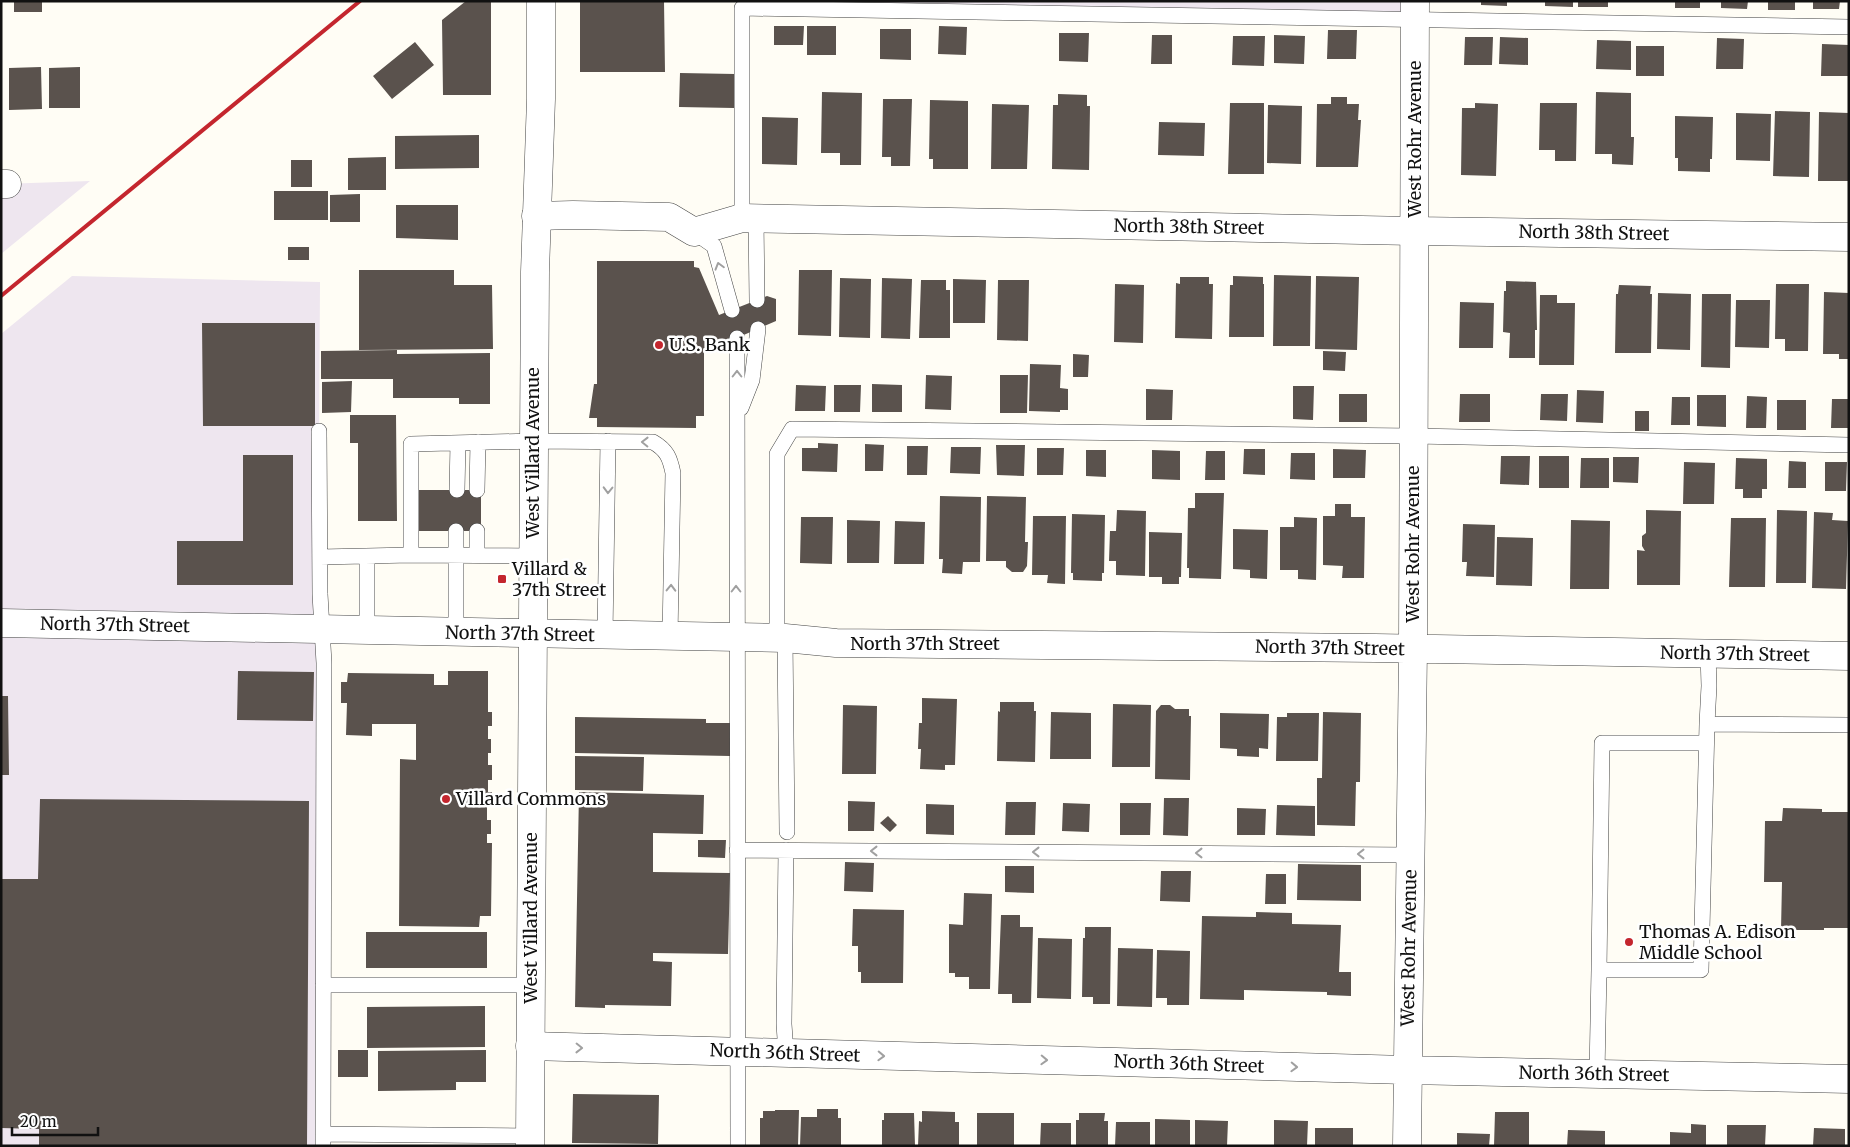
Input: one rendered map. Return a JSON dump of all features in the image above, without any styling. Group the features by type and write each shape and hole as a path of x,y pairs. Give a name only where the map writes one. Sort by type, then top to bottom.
{"street":[{"name":"West Villard Avenue","path":"530,1141 536,216 541,99 541,1"},
{"name":"West Rohr Avenue","path":"1407,1146 1413,648 1415,11"},
{"path":"536,216 669,217 694,232"},
{"name":"North 38th Street","path":"694,232 749,218 1414,231 1849,237"},
{"name":"North 37th Street","path":"1,623 781,638 836,644 1413,648 1849,656"},
{"name":"North 36th Street","path":"530,1046 1407,1070 1849,1079"}],"lane":[{"path":"757,300 749,218 742,8 1415,11 1849,27"},
{"path":"694,232 714,246 732,310"},
{"path":"737,416 752,380 758,329"},
{"path":"737,338 738,1146"},
{"path":"787,832 777,454 792,429 1414,436 1849,445"},
{"path":"320,431 320,557 324,663 323,1140 530,1141"},
{"path":"411,555 411,444 534,441 654,442 664,448 670,458 674,473 670,636"},
{"path":"605,636 608,441"},
{"path":"477,490 478,442"},
{"path":"458,443 458,490"},
{"path":"456,530 456,633"},
{"path":"477,530 477,555"},
{"path":"320,557 411,555 533,556"},
{"path":"367,556 367,631"},
{"path":"1599,970 1701,970 1706,724 1709,686 1708,653"},
{"path":"1706,724 1849,725"},
{"path":"1597,1074 1602,743 1706,743"},
{"path":"737,850 1410,855"},
{"path":"786,850 784,1024 786,1053"},
{"path":"323,985 531,985"}],"shaded area":[{"path":"829,1 1415,1 1415,20 1381,19"},
{"path":"90,181 1,254 1,184"},
{"path":"72,276 320,282 315,1146 1,1146 1,334"}],"building":[{"path":"14,1 42,1 42,12 14,12"},
{"path":"466,1 491,1 491,95 443,95 442,20"},
{"path":"580,1 664,1 665,72 580,72"},
{"path":"1481,1 1507,1 1507,6 1481,5"},
{"path":"1545,1 1573,1 1573,7 1545,6"},
{"path":"1578,1 1608,1 1608,7 1578,7"},
{"path":"1675,1 1700,1 1700,8 1675,8"},
{"path":"1721,1 1748,1 1747,9 1721,8"},
{"path":"1768,1 1795,1 1795,10 1768,10"},
{"path":"1813,1 1840,1 1839,9 1813,9"},
{"path":"774,26 804,26 803,45 774,45"},
{"path":"807,26 836,26 836,55 807,55"},
{"path":"939,26 967,27 966,55 938,54"},
{"path":"880,29 911,29 911,60 880,59"},
{"path":"1328,30 1357,30 1356,59 1327,59"},
{"path":"1059,33 1089,33 1088,62 1059,61"},
{"path":"1152,35 1172,35 1172,64 1151,64"},
{"path":"1274,35 1305,36 1304,64 1274,63"},
{"path":"1233,36 1265,36 1264,66 1232,65"},
{"path":"1465,37 1493,37 1492,65 1464,65"},
{"path":"1500,37 1528,38 1528,65 1499,64"},
{"path":"1717,38 1744,39 1743,69 1716,69"},
{"path":"1597,40 1631,41 1631,70 1596,69"},
{"path":"415,42 434,65 392,99 373,76"},
{"path":"1822,44 1849,45 1849,76 1821,76"},
{"path":"1636,46 1664,46 1664,76 1636,76"},
{"path":"41,67 42,109 9,110 9,68"},
{"path":"80,67 80,108 49,108 49,68"},
{"path":"680,73 735,74 734,108 679,107"},
{"path":"822,92 862,93 861,165 840,165 840,153 821,153"},
{"path":"1596,92 1631,93 1631,137 1634,137 1633,165 1612,164 1612,154 1595,154"},
{"path":"1058,94 1087,95 1087,106 1090,106 1089,170 1052,169 1053,105 1058,105"},
{"path":"1331,97 1347,97 1347,104 1359,104 1358,120 1361,120 1358,167 1316,167 1317,104 1331,104"},
{"path":"883,99 912,99 910,166 891,166 891,157 882,157"},
{"path":"930,100 968,101 968,169 933,169 933,159 929,159"},
{"path":"1230,103 1264,103 1264,174 1228,174"},
{"path":"1475,103 1498,104 1496,176 1461,175 1462,108 1475,108"},
{"path":"1540,103 1577,103 1576,161 1555,161 1555,150 1539,150"},
{"path":"992,104 1029,105 1027,169 991,169"},
{"path":"1268,105 1302,106 1301,164 1267,163"},
{"path":"1775,111 1810,112 1809,177 1773,176"},
{"path":"1819,112 1849,113 1848,181 1818,181"},
{"path":"1736,113 1771,114 1770,161 1736,160"},
{"path":"1675,116 1713,117 1710,172 1678,171 1678,158 1675,158"},
{"path":"762,117 798,118 797,165 762,164"},
{"path":"1159,122 1205,123 1204,156 1158,155"},
{"path":"479,135 479,168 395,169 395,136"},
{"path":"386,157 386,190 348,190 348,158"},
{"path":"291,160 312,160 312,187 291,187"},
{"path":"274,191 328,191 328,220 274,220"},
{"path":"360,194 360,222 330,222 330,195"},
{"path":"396,205 458,205 458,240 396,238"},
{"path":"288,247 309,247 309,260 288,260"},
{"name":"U.S. Bank","path":"597,261 694,261 694,267 699,268 719,315 767,296 776,299 776,321 704,352 704,416 696,416 696,428 597,427 597,418 589,418 594,384 597,384"},
{"path":"359,270 454,270 454,285 492,285 493,349 359,350"},
{"path":"799,270 832,270 831,336 798,335"},
{"path":"1274,275 1311,276 1310,346 1273,346"},
{"path":"1233,276 1263,277 1264,337 1229,337 1230,285 1233,285"},
{"path":"1316,276 1359,277 1357,350 1315,349"},
{"path":"1180,277 1209,277 1209,284 1213,284 1212,339 1175,338 1176,283 1180,284"},
{"path":"840,278 871,279 870,338 839,337"},
{"path":"882,278 912,279 910,339 881,338"},
{"path":"953,279 986,280 985,323 953,323"},
{"path":"921,280 946,280 946,290 950,290 950,338 919,338"},
{"path":"998,280 1029,280 1028,341 997,340"},
{"path":"1506,281 1536,282 1537,330 1535,330 1535,358 1509,358 1510,333 1503,332"},
{"path":"1115,284 1144,285 1143,343 1114,342"},
{"path":"1776,284 1809,284 1808,351 1785,351 1785,339 1775,339"},
{"path":"1619,285 1651,286 1651,353 1615,353 1616,294 1618,294"},
{"path":"1824,292 1849,293 1849,359 1839,359 1839,354 1823,354"},
{"path":"1658,293 1691,294 1690,350 1657,349"},
{"path":"1702,294 1731,294 1730,368 1701,367"},
{"path":"1540,295 1557,295 1557,303 1575,303 1574,365 1539,365"},
{"path":"1736,300 1770,300 1769,348 1735,347"},
{"path":"1460,302 1494,303 1493,348 1459,348"},
{"path":"202,323 315,323 315,426 203,426"},
{"path":"397,350 397,354 490,353 490,404 459,404 459,398 393,398 393,379 321,379 321,351"},
{"path":"1323,351 1346,352 1345,371 1323,370"},
{"path":"1073,354 1089,355 1088,377 1073,377"},
{"path":"1030,364 1061,365 1060,388 1068,389 1068,410 1060,410 1060,412 1029,411"},
{"path":"926,375 952,376 951,410 925,409"},
{"path":"1000,375 1028,375 1027,413 1000,413"},
{"path":"352,381 351,412 322,413 322,382"},
{"path":"872,384 902,385 902,412 872,412"},
{"path":"796,385 826,386 825,411 795,411"},
{"path":"834,385 861,385 860,412 834,412"},
{"path":"1293,386 1314,386 1313,420 1293,419"},
{"path":"1146,389 1173,390 1172,420 1146,420"},
{"path":"1577,390 1604,391 1603,423 1576,422"},
{"path":"1339,394 1367,394 1367,422 1339,422"},
{"path":"1460,394 1490,394 1490,422 1459,422"},
{"path":"1541,394 1568,394 1567,421 1540,420"},
{"path":"1697,395 1726,395 1726,427 1697,426"},
{"path":"1747,396 1767,397 1766,428 1746,428"},
{"path":"1672,397 1690,397 1690,425 1671,425"},
{"path":"1832,399 1849,399 1849,428 1831,428"},
{"path":"1777,400 1806,400 1806,430 1777,430"},
{"path":"1635,411 1649,411 1649,431 1635,431"},
{"path":"350,415 396,415 397,521 358,521 358,443 350,443"},
{"path":"818,443 838,444 837,472 802,471 802,448 818,448"},
{"path":"865,444 884,445 883,471 865,471"},
{"path":"996,445 1025,445 1024,476 997,475"},
{"path":"907,446 928,446 927,475 907,475"},
{"path":"951,447 981,447 980,474 950,473"},
{"path":"1037,448 1064,448 1063,475 1037,475"},
{"path":"1244,449 1265,449 1265,475 1243,474"},
{"path":"1333,449 1366,450 1365,478 1333,478"},
{"path":"1086,450 1106,450 1106,477 1086,476"},
{"path":"1152,450 1180,451 1180,480 1152,479"},
{"path":"1206,451 1225,451 1225,480 1205,480"},
{"path":"1291,453 1315,453 1315,480 1290,479"},
{"path":"243,455 293,455 293,585 177,585 177,541 243,541"},
{"path":"1501,456 1530,456 1529,485 1500,484"},
{"path":"1539,456 1569,456 1569,488 1539,488"},
{"path":"1613,457 1639,457 1638,483 1613,482"},
{"path":"1581,458 1609,458 1609,488 1580,488"},
{"path":"1736,458 1767,459 1767,489 1762,489 1762,498 1743,498 1743,489 1735,489"},
{"path":"1789,461 1806,462 1806,488 1788,488"},
{"path":"1684,462 1715,463 1714,504 1683,504"},
{"path":"1825,462 1847,462 1846,491 1825,491"},
{"path":"414,490 481,490 481,531 415,531"},
{"path":"1195,493 1224,493 1221,579 1189,578 1189,568 1187,568 1188,508 1195,508"},
{"path":"940,496 981,497 980,562 963,562 962,574 942,573 943,559 939,559"},
{"path":"987,496 1026,497 1025,542 1028,542 1027,566 1023,572 1012,572 1006,567 1006,561 986,561"},
{"path":"1335,504 1351,504 1351,517 1365,517 1364,578 1342,578 1343,566 1323,565 1323,516 1335,516"},
{"path":"1117,510 1146,511 1145,576 1116,575 1116,561 1109,561 1110,531 1116,531"},
{"path":"1646,510 1681,511 1680,585 1637,585 1637,550 1645,551 1642,546 1642,536 1646,533"},
{"path":"1777,510 1807,511 1806,583 1776,583"},
{"path":"1814,512 1833,513 1832,520 1848,521 1846,589 1812,588"},
{"path":"1072,514 1105,515 1104,573 1102,573 1102,581 1073,580 1073,573 1071,573"},
{"path":"1033,516 1066,516 1065,584 1047,583 1048,575 1032,575"},
{"path":"801,517 833,517 832,564 800,563"},
{"path":"1294,517 1317,518 1316,580 1298,579 1298,570 1280,570 1280,527 1294,527"},
{"path":"1731,518 1766,518 1765,587 1729,587"},
{"path":"847,520 880,521 879,563 847,563"},
{"path":"1571,520 1610,521 1609,589 1570,589"},
{"path":"895,521 925,522 924,564 894,564"},
{"path":"1463,524 1495,525 1494,577 1466,576 1467,562 1462,562"},
{"path":"1233,529 1268,530 1267,579 1250,578 1250,570 1233,569"},
{"path":"1149,532 1182,533 1181,577 1179,577 1179,584 1162,584 1162,577 1149,577"},
{"path":"1497,537 1533,538 1532,586 1496,585"},
{"path":"238,671 314,672 313,721 237,720"},
{"name":"Villard Commons","path":"448,671 488,671 488,712 492,712 492,726 488,726 488,739 491,739 491,753 488,753 488,765 492,765 492,780 488,780 488,792 492,792 491,807 487,807 487,820 491,820 491,834 487,834 487,843 492,843 491,916 480,916 479,927 399,926 400,759 416,760 416,724 372,724 372,736 346,735 347,703 341,703 341,682 347,682 348,673 434,674 434,685 448,685"},
{"path":"1,696 8,696 9,775 1,775"},
{"path":"922,698 957,699 955,765 945,765 945,770 920,769 921,749 918,749 919,723 922,723"},
{"path":"1000,702 1034,702 1034,711 1036,711 1035,762 997,761 998,711 1000,712"},
{"path":"1113,704 1151,705 1150,767 1112,767"},
{"path":"843,705 877,706 876,774 842,774"},
{"path":"1161,705 1170,705 1175,709 1189,709 1189,716 1191,716 1190,780 1155,779 1156,711"},
{"path":"1051,712 1091,713 1091,759 1050,759"},
{"path":"1323,712 1361,713 1360,782 1356,782 1355,826 1317,825 1317,778 1322,778"},
{"path":"1220,713 1269,714 1268,749 1259,748 1259,757 1237,756 1237,749 1220,748"},
{"path":"1287,713 1319,713 1318,761 1276,761 1277,717 1287,717"},
{"path":"575,717 706,719 706,723 731,723 730,756 575,753"},
{"path":"575,756 644,757 643,791 575,790"},
{"path":"579,792 704,795 703,834 653,833 653,872 730,873 728,954 653,953 653,961 672,962 671,1006 605,1005 605,1008 575,1007"},
{"path":"1164,798 1189,798 1188,836 1163,835"},
{"path":"40,799 309,801 307,1146 39,1146 39,1129 1,1128 1,879 38,879"},
{"path":"848,801 875,802 874,831 848,831"},
{"path":"1006,802 1036,802 1035,835 1005,835"},
{"path":"1063,803 1090,804 1089,832 1062,831"},
{"path":"1120,803 1151,803 1150,835 1120,835"},
{"path":"926,804 954,805 954,835 926,834"},
{"path":"1277,805 1315,806 1315,836 1276,835"},
{"path":"1237,808 1266,809 1265,835 1237,835"},
{"path":"1783,808 1822,809 1822,812 1849,812 1849,928 1781,930 1782,882 1764,882 1765,821 1782,821"},
{"path":"888,816 897,825 890,832 880,823"},
{"path":"698,840 726,840 725,858 698,857"},
{"path":"845,862 874,863 873,892 844,891"},
{"path":"1298,864 1361,865 1361,901 1297,900"},
{"path":"1005,866 1034,866 1034,893 1005,892"},
{"path":"1161,871 1191,871 1190,902 1160,901"},
{"path":"1266,874 1286,874 1286,904 1265,904"},
{"path":"964,893 992,894 990,989 969,989 969,977 955,977 955,973 949,973 949,924 963,925"},
{"path":"853,909 904,910 903,983 861,983 861,972 858,972 858,946 852,946"},
{"path":"1256,912 1292,913 1292,924 1341,925 1339,972 1351,972 1351,996 1327,995 1327,992 1244,990 1244,1000 1200,999 1202,916 1256,917"},
{"path":"1001,915 1020,915 1020,927 1033,927 1031,1003 1012,1003 1012,994 998,994"},
{"path":"1085,927 1111,927 1110,1004 1093,1004 1093,997 1082,997 1083,938 1085,938"},
{"path":"366,932 487,932 487,968 366,968"},
{"path":"1038,938 1072,939 1071,999 1037,998"},
{"path":"1118,948 1153,949 1152,1007 1117,1006"},
{"path":"1157,950 1190,951 1189,1005 1167,1005 1167,998 1156,998"},
{"path":"485,1006 485,1047 367,1048 367,1007"},
{"path":"338,1050 368,1050 368,1077 338,1077"},
{"path":"486,1050 486,1082 456,1082 456,1090 378,1091 378,1051"},
{"path":"573,1094 659,1095 658,1144 572,1143"},
{"path":"817,1109 838,1109 838,1118 841,1118 841,1146 800,1146 801,1117 817,1117"},
{"path":"799,1110 798,1146 760,1146 760,1118 763,1118 763,1111"},
{"path":"922,1111 955,1112 955,1122 959,1122 959,1146 918,1146 919,1121 922,1122"},
{"path":"1495,1112 1529,1112 1529,1146 1494,1146"},
{"path":"884,1113 914,1113 915,1146 882,1146 882,1120 884,1120"},
{"path":"977,1113 1014,1113 1014,1146 977,1146"},
{"path":"1079,1113 1105,1113 1104,1121 1108,1121 1108,1146 1076,1146 1076,1120 1079,1120"},
{"path":"1155,1119 1190,1120 1190,1146 1155,1146"},
{"path":"1195,1120 1228,1121 1227,1146 1195,1146"},
{"path":"1274,1120 1308,1121 1307,1146 1274,1146"},
{"path":"1116,1122 1150,1122 1150,1146 1115,1146"},
{"path":"1041,1123 1071,1123 1071,1146 1040,1146"},
{"path":"1691,1124 1706,1125 1706,1146 1670,1146 1670,1132 1691,1133"},
{"path":"1727,1125 1766,1125 1765,1146 1727,1146"},
{"path":"1315,1128 1353,1128 1353,1146 1315,1146"},
{"path":"1814,1128 1845,1129 1845,1146 1813,1146"},
{"path":"1568,1130 1605,1131 1605,1146 1567,1146"},
{"path":"1457,1133 1490,1134 1489,1146 1457,1146"}],"railway":[{"path":"1,296 360,1"}],"place":[{"name":"U.S. Bank","path":"659,345"},
{"name":"Villard & 37th Street","path":"502,579"},
{"name":"Villard Commons","path":"446,799"},
{"name":"Thomas A. Edison Middle School","path":"1629,942"}]}
